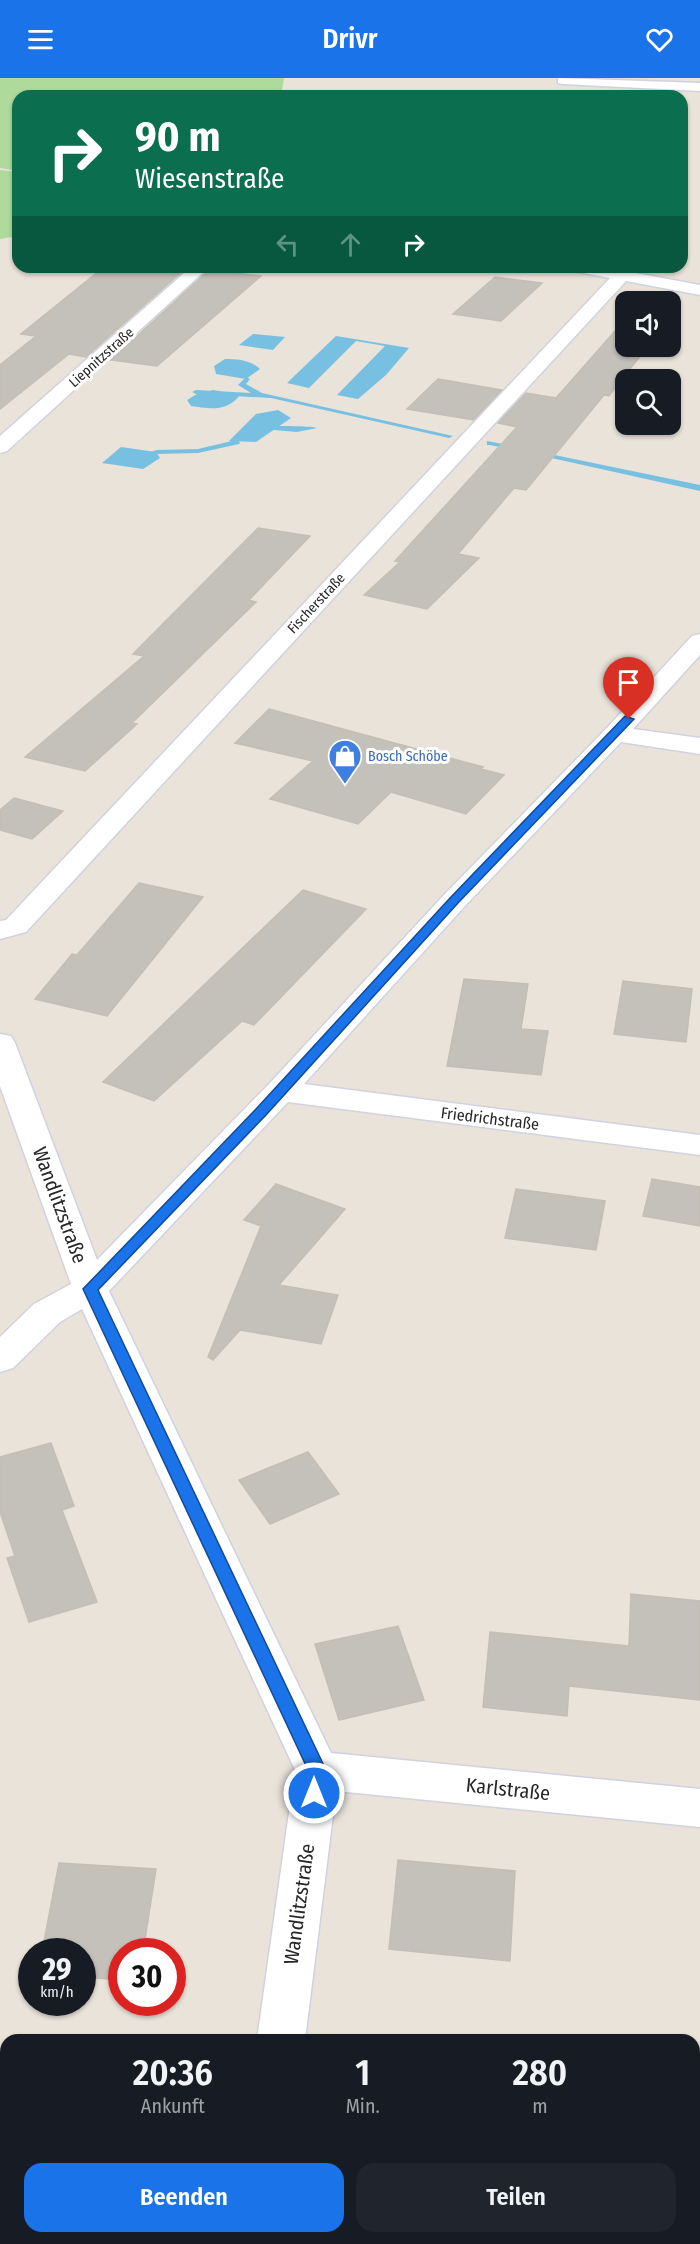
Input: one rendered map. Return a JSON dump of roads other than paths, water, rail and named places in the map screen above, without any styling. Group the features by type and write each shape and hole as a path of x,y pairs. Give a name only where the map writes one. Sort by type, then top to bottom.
{"street":[{"path":"563,79 700,87"},
{"name":"Liepnitzstraße","path":"0,447 194,273"},
{"name":"Fischerstraße","path":"0,930 16,926 619,273"},
{"path":"629,273 700,290"},
{"path":"0,1359 46,1313 90,1289 280,1091 462,892 615,734 700,641"},
{"path":"615,734 700,746"},
{"name":"Wandlitzstraße","path":"0,1043 90,1289 317,1770 282,2034"},
{"name":"Friedrichstraße","path":"280,1091 700,1145"},
{"name":"Karlstraße","path":"317,1770 700,1808"}],"water":[{"path":"253,334 285,337 273,350 239,345"},
{"path":"336,336 409,348 386,375 358,399 337,395 385,346 356,341 309,388 287,383"},
{"path":"225,359 248,362 260,369 246,379 216,374 214,366"},
{"path":"213,390 240,395 230,404 218,408 191,406 187,400 197,394"},
{"path":"278,410 291,418 256,442 229,441 256,414"},
{"path":"121,447 156,452 160,458 143,469 102,463"}],"waterway":[{"path":"246,379 242,385 258,393"},
{"path":"196,392 271,396 449,436"},
{"path":"277,428 297,430 313,428"},
{"path":"156,452 198,451 236,442"},
{"path":"490,443 519,449"},
{"path":"538,453 700,488"}],"place":[{"name":"Bosch Schöbe","path":"345,785"}]}
